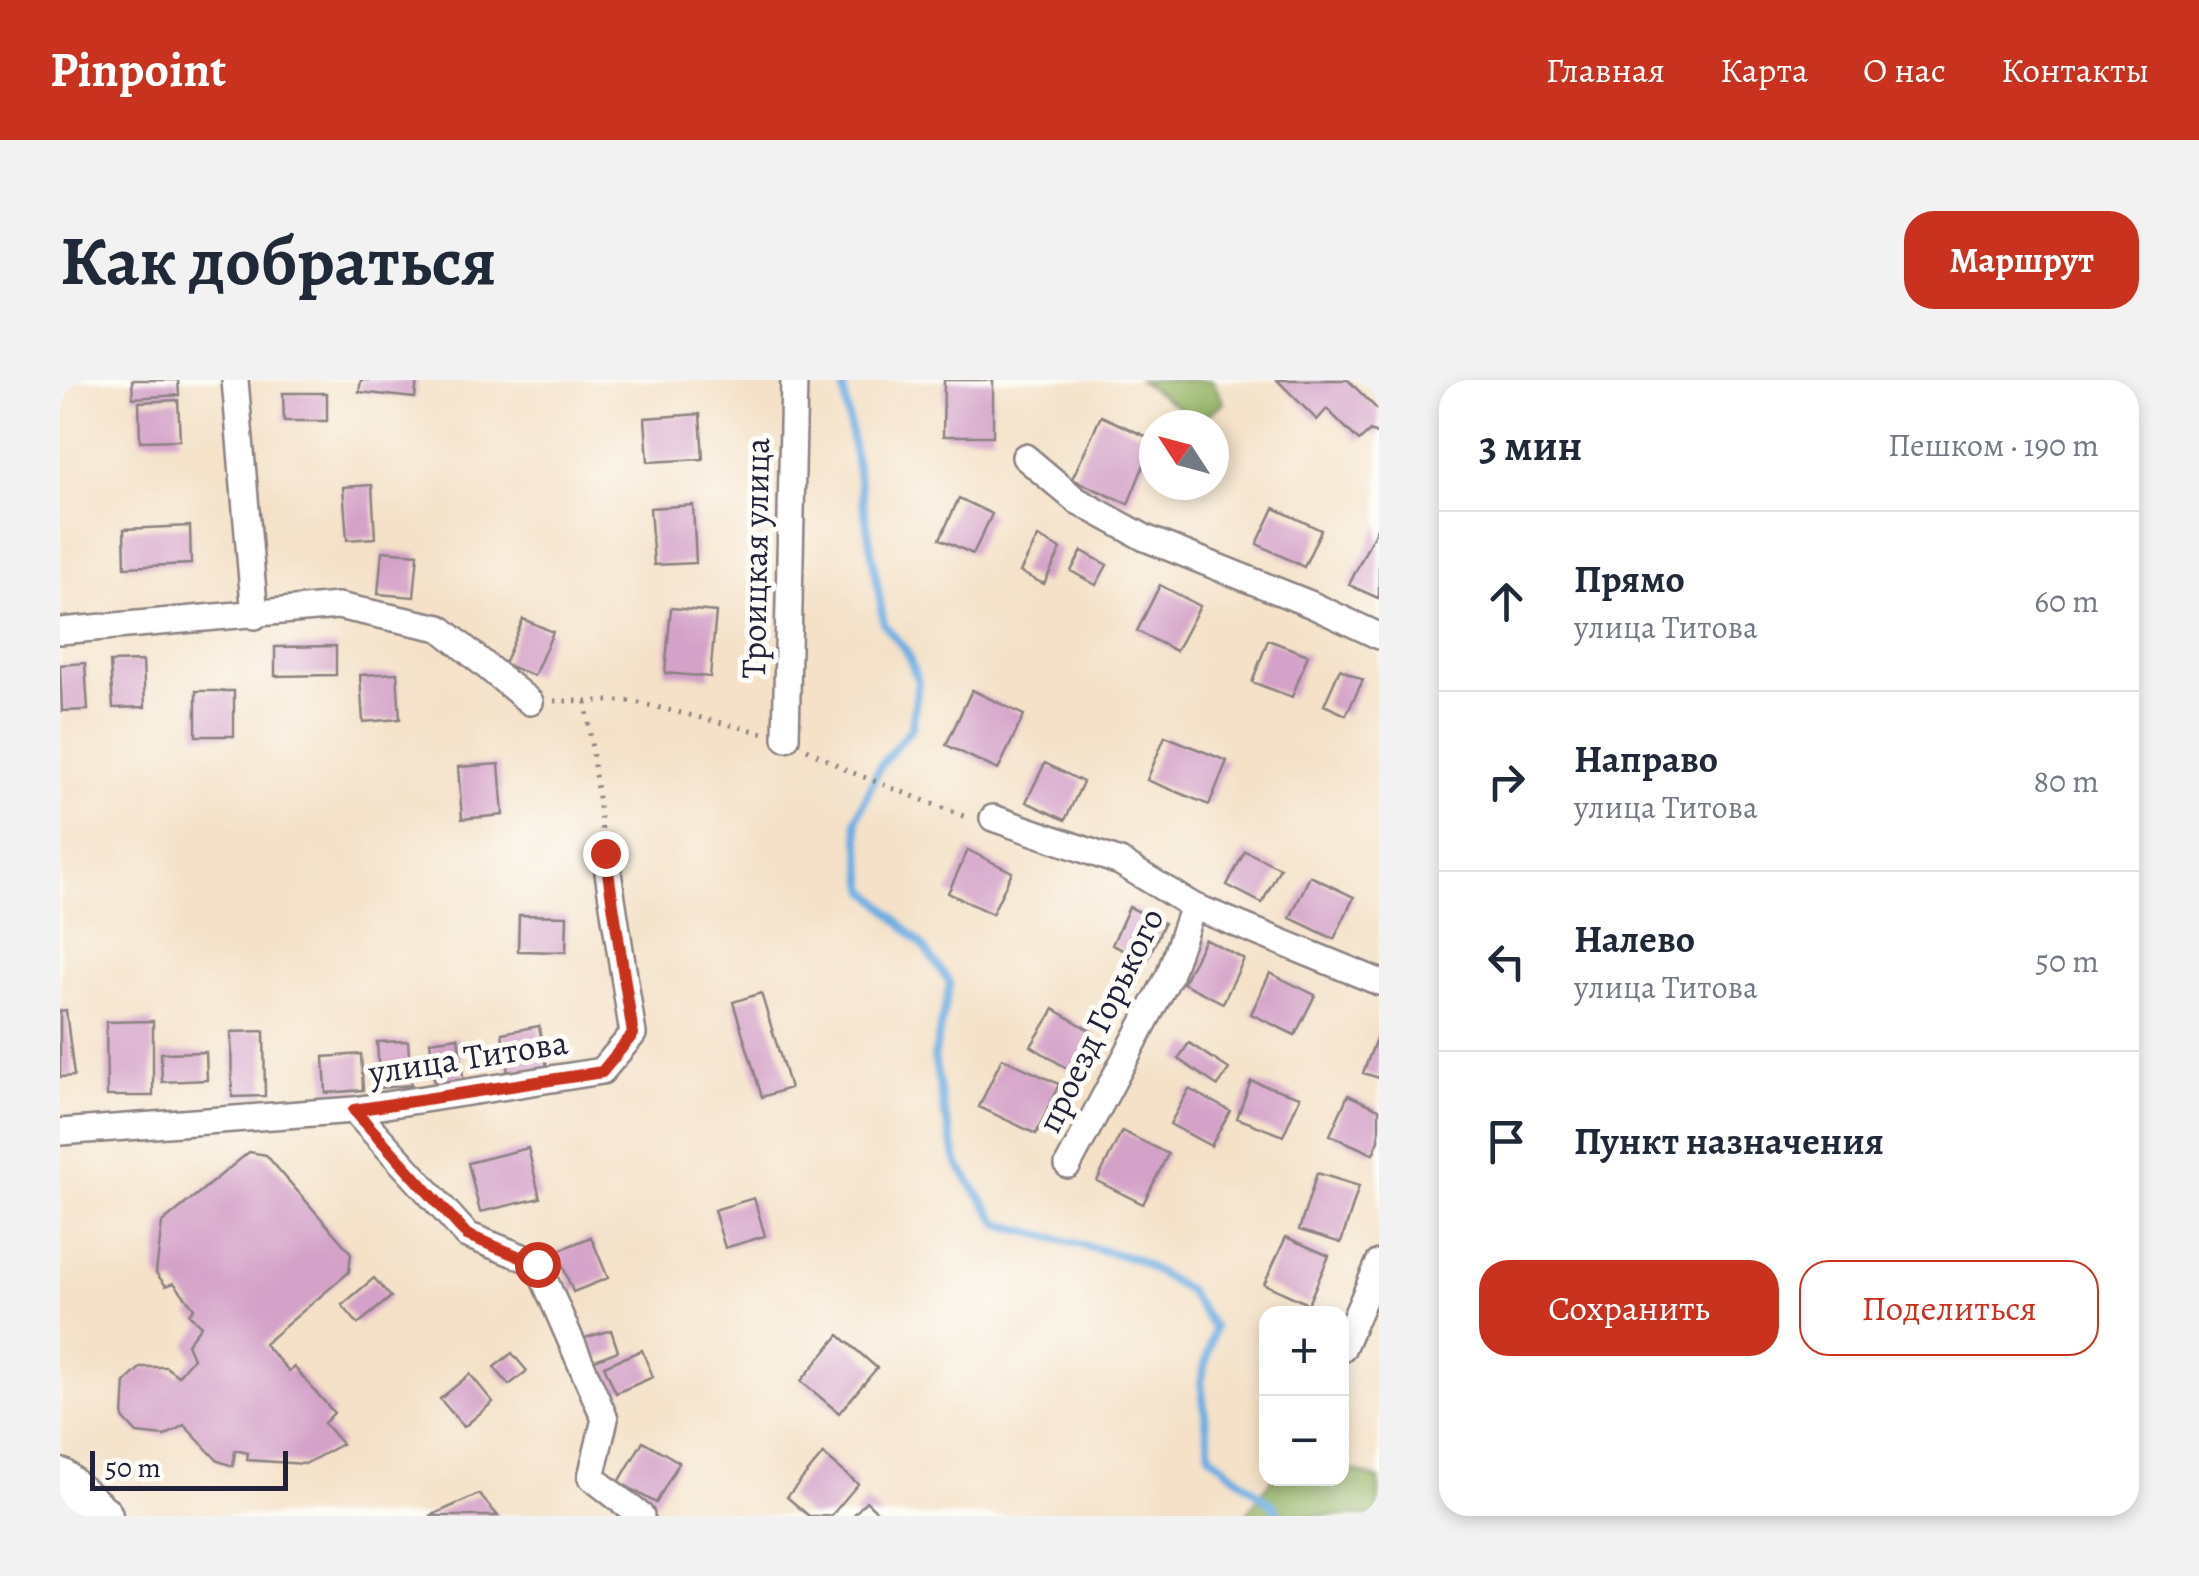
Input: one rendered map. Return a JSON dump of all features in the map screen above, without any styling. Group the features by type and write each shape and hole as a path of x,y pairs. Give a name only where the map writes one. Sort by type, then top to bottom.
{"main road":[{"path":"60,1479 102,1516"}],"street":[{"path":"235,380 255,616"},
{"name":"Троицкая улица","path":"786,738 794,380"},
{"path":"1025,457 1076,500 1145,538 1379,636"},
{"path":"60,631 338,606 440,628 530,702"},
{"name":"проезд Горького","path":"994,818 1120,862 1194,906 1379,982"},
{"name":"улица Титова","path":"60,1132 354,1110 602,1072 633,1034 605,853"},
{"name":"проезд Горького","path":"1068,1166 1169,976 1194,906"},
{"name":"улица Титова","path":"354,1110 467,1235 537,1264 605,1419 591,1477 640,1516"},
{"path":"1349,1333 1379,1263"}],"path":[{"path":"586,701 605,853"},
{"path":"530,702 631,701 786,738 890,788 976,821 994,818"}],"green space":[{"path":"1139,380 1212,380 1224,403 1214,410 1182,410"},
{"path":"1349,1469 1379,1479 1379,1516 1245,1516 1267,1486 1349,1486"}],"building":[{"path":"132,380 178,380 179,395 133,398"},
{"path":"361,380 417,380 415,398 359,392"},
{"path":"944,380 993,380 993,436 943,436"},
{"path":"1277,380 1348,380 1379,411 1379,435 1370,431 1359,441 1327,409 1317,420"},
{"path":"283,393 327,393 327,421 284,421"},
{"path":"178,400 180,440 140,441 139,402"},
{"path":"700,414 703,459 648,462 645,418"},
{"path":"1101,416 1139,433 1139,477 1128,504 1072,479"},
{"path":"372,485 375,538 347,540 343,487"},
{"path":"959,498 992,514 973,554 940,539"},
{"path":"693,505 696,563 654,565 650,508"},
{"path":"1274,508 1321,530 1304,567 1257,544"},
{"path":"1379,524 1379,596 1378,598 1349,585"},
{"path":"190,526 191,564 125,567 124,529"},
{"path":"1038,537 1061,549 1044,584 1020,572"},
{"path":"382,551 418,554 414,597 378,594"},
{"path":"1082,551 1107,565 1096,585 1071,571"},
{"path":"1160,585 1200,606 1176,651 1137,631"},
{"path":"671,608 716,612 710,677 665,673"},
{"path":"523,619 553,632 534,676 504,664"},
{"path":"1268,640 1308,655 1292,697 1252,682"},
{"path":"336,646 336,675 275,676 275,647"},
{"path":"143,661 145,707 113,708 110,662"},
{"path":"85,663 88,710 62,711 60,665"},
{"path":"1340,669 1363,680 1346,715 1324,705"},
{"path":"397,673 400,719 363,722 360,675"},
{"path":"972,690 1024,715 998,770 946,745"},
{"path":"196,691 234,691 234,736 196,736"},
{"path":"1165,736 1227,761 1209,805 1147,780"},
{"path":"1045,763 1083,782 1065,820 1026,802"},
{"path":"499,764 503,815 462,819 458,767"},
{"path":"968,850 1012,872 992,914 948,893"},
{"path":"1245,851 1280,868 1262,903 1227,885"},
{"path":"1310,876 1354,897 1334,939 1290,918"},
{"path":"1129,907 1164,923 1147,961 1112,945"},
{"path":"519,915 567,916 566,952 518,951"},
{"path":"1205,939 1244,959 1223,1003 1183,983"},
{"path":"1270,973 1315,995 1295,1035 1251,1014"},
{"path":"761,993 790,1088 762,1097 733,1002"},
{"path":"1054,1009 1094,1033 1071,1071 1031,1046"},
{"path":"66,1010 74,1076 60,1077 60,1011"},
{"path":"153,1021 153,1096 107,1096 106,1022"},
{"path":"539,1026 548,1073 509,1080 502,1033"},
{"path":"264,1031 265,1096 232,1097 231,1032"},
{"path":"1379,1031 1379,1078 1363,1073"},
{"path":"458,1037 464,1084 435,1088 430,1041"},
{"path":"408,1041 411,1085 380,1088 377,1042"},
{"path":"1189,1043 1229,1069 1218,1086 1178,1059"},
{"path":"206,1052 207,1080 162,1082 161,1053"},
{"path":"361,1054 363,1090 326,1093 324,1057"},
{"path":"1002,1058 1059,1084 1036,1134 979,1107"},
{"path":"1251,1081 1300,1097 1283,1136 1237,1118"},
{"path":"1189,1089 1230,1111 1211,1146 1170,1124"},
{"path":"1348,1095 1379,1109 1379,1140 1373,1154 1330,1135"},
{"path":"1122,1131 1168,1154 1143,1204 1097,1181"},
{"path":"528,1148 540,1198 480,1212 468,1163"},
{"path":"249,1152 266,1155 351,1253 349,1272 264,1344 289,1371 294,1367 334,1413 324,1423 342,1444 305,1464 247,1460 248,1453 235,1450 233,1466 218,1461 184,1425 165,1436 137,1433 123,1418 125,1382 141,1367 166,1367 178,1376 193,1358 187,1344 201,1326 189,1314 194,1308 174,1283 166,1286 156,1273 162,1223"},
{"path":"1317,1173 1359,1186 1341,1243 1299,1230"},
{"path":"754,1198 765,1236 725,1248 714,1210"},
{"path":"591,1237 608,1278 573,1292 557,1251"},
{"path":"1286,1237 1329,1256 1308,1304 1264,1284"},
{"path":"374,1278 391,1297 358,1324 342,1305"},
{"path":"611,1330 618,1351 588,1363 578,1340"},
{"path":"839,1335 877,1368 839,1413 801,1381"},
{"path":"642,1350 653,1377 616,1393 604,1366"},
{"path":"512,1353 527,1371 509,1385 494,1367"},
{"path":"470,1374 493,1402 464,1427 440,1399"},
{"path":"643,1441 679,1462 656,1503 619,1482"},
{"path":"823,1454 858,1484 831,1516 809,1516 787,1497"},
{"path":"479,1494 498,1516 430,1516"},
{"path":"866,1501 882,1516 853,1516"}],"waterway":[{"path":"842,380 884,624 907,652 918,682 912,727 880,766 856,820 866,889 922,945 950,983 934,1057 958,1165 999,1224 1136,1259 1188,1291 1214,1328 1201,1382 1210,1455 1274,1506 1280,1516"}],"route":[{"path":"537,1264 467,1235 354,1110 602,1072 633,1034 605,853"}]}
